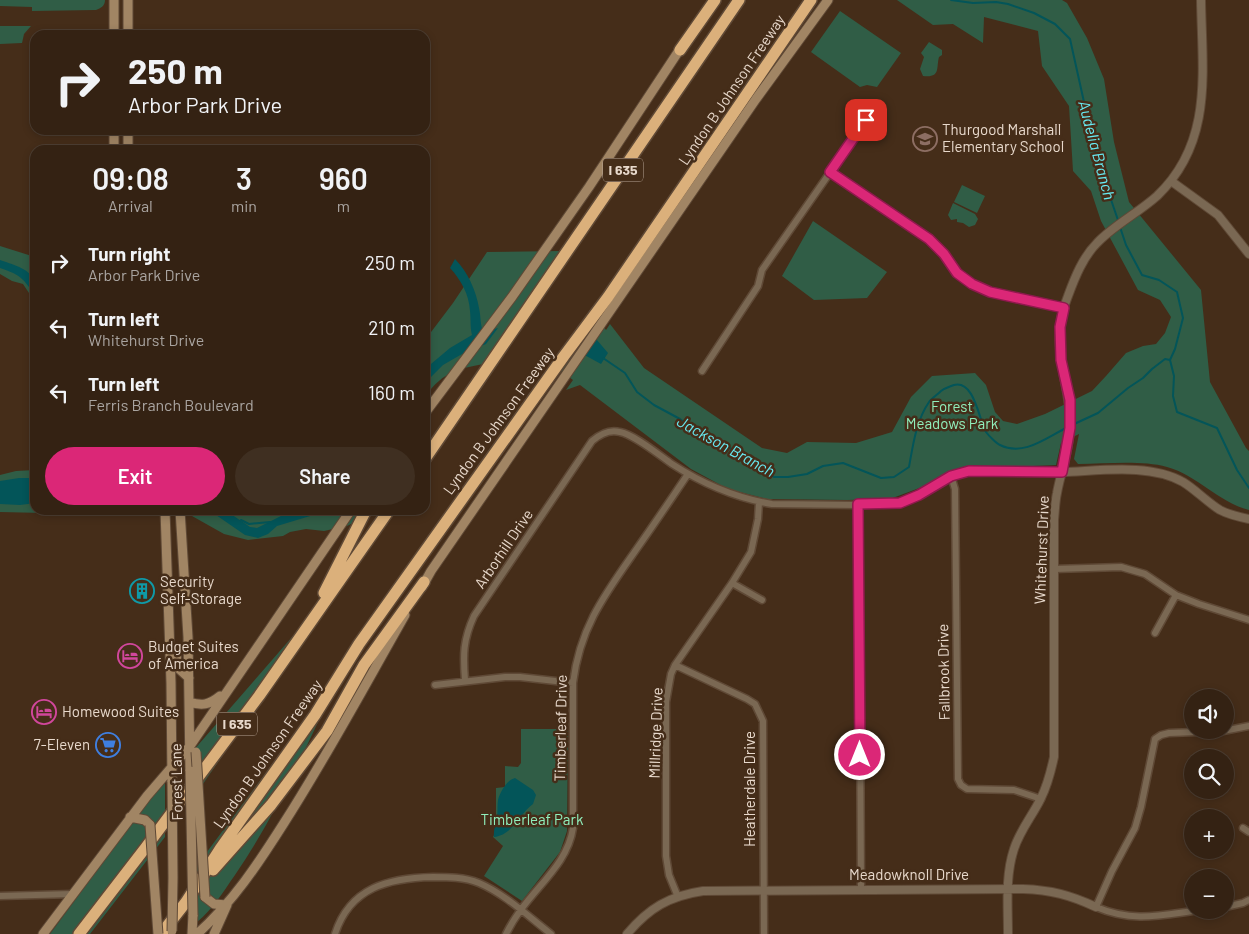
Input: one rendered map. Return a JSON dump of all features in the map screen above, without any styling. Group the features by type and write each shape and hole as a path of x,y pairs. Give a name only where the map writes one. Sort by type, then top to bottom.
{"highway":[{"path":"680,50 715,0"},
{"name":"I 635","path":"430,452 739,0"},
{"name":"Lyndon B Johnson Freeway","path":"165,933 220,848 315,715 359,644 608,297 811,0"},
{"path":"304,632 363,515"},
{"name":"I 635","path":"79,934 158,831 304,632 386,515"},
{"path":"186,902 271,804 327,731 364,665 424,582"}],"main road":[{"path":"114,0 114,30"},
{"path":"128,0 128,30"},
{"path":"430,406 512,297 589,187 680,50 708,0"},
{"path":"197,934 227,906 256,867 306,789 424,582 756,99 828,0"},
{"name":"Forest Lane","path":"165,515 173,878 165,933"},
{"name":"Forest Lane","path":"180,515 188,628 189,702 193,749 190,771 192,934"},
{"path":"43,934 130,817 172,766 193,749 207,720 348,515"},
{"path":"169,631 174,634 177,667 189,678"},
{"path":"189,702 204,705 213,702 230,688"},
{"path":"193,749 206,897 214,904 227,906"},
{"path":"130,817 145,820 150,825 165,933"},
{"path":"214,934 227,906"}],"street":[{"name":"Whitehurst Drive","path":"1008,934 1008,889 1014,849 1017,840 1041,799 1049,780 1054,757 1054,520 1056,495 1070,428 1070,400 1061,360 1060,327 1064,308 1077,274 1088,253 1105,236 1157,196 1171,180 1188,154 1197,129 1202,81 1201,0"},
{"path":"702,371 758,286 762,270 863,126 869,108"},
{"path":"830,172 929,239 944,254 957,273 972,284 990,292 1064,308"},
{"path":"1171,180 1218,216 1249,254"},
{"name":"Arborhill Drive","path":"466,680 463,656 465,640 474,616 592,442 605,432 621,432 632,437 688,474"},
{"path":"688,474 723,491 759,502 787,505 900,503 919,495 951,476 969,471 1151,472 1166,475 1183,482 1221,511 1249,519"},
{"name":"Timberleaf Drive","path":"506,934 520,910 563,858 571,839 573,828 573,683 580,646 595,611 688,474"},
{"name":"Fallbrook Drive","path":"951,476 955,489 958,779 961,785 967,789 1014,790 1041,799"},
{"name":"Millridge Drive","path":"678,897 669,876 666,856 666,702 671,674 732,584 750,552 758,519 759,502"},
{"path":"858,504 860,889"},
{"path":"1054,569 1121,568 1145,574 1176,595 1249,620"},
{"path":"732,584 762,600"},
{"path":"1156,633 1176,595"},
{"name":"Heatherdale Drive","path":"675,666 747,699 755,704 763,720 764,934"},
{"path":"435,685 466,680 520,677 573,683"},
{"path":"1096,907 1112,871 1135,828 1144,798 1155,740 1161,735 1169,733 1223,731 1249,726"},
{"path":"335,934 343,915 353,902 363,894 384,883 411,878 452,877 480,883 503,897 551,934"},
{"name":"Meadowknoll Drive","path":"627,934 646,913 678,897 703,891 1008,889 1057,892 1116,914 1136,917 1184,912"},
{"path":"0,896 72,894"},
{"path":"1234,905 1249,900"}],"green space":[{"path":"0,0 105,0 104,4 96,10 32,11 32,7 0,6"},
{"name":"Forest Meadows Park","path":"897,0 1062,0 1067,3 1087,38 1104,79 1114,142 1129,202 1201,290 1210,382 1249,451 1249,510 1227,501 1188,476 1167,467 1135,463 1078,464 1074,459 1079,434 1061,443 1056,465 958,469 922,487 890,499 767,499 728,489 691,469 580,385 566,390 573,380 553,365 590,310 606,330 610,324 644,368 762,448 787,453 807,442 856,443 892,432 911,397 932,376 975,373 986,385 995,412 1003,421 1017,424 1045,414 1092,391 1126,353 1143,346 1156,344 1165,333 1171,317 1160,300 1138,290 1101,221 1091,191 1073,171 1069,106 1042,66 1038,31 984,17 983,43 953,24 933,25"},
{"path":"840,11 901,53 877,87 867,85 860,87 811,52"},
{"path":"0,26 31,26 24,34 22,43 0,44"},
{"path":"929,42 942,50 942,55 939,57 935,74 923,76 920,69 924,57 921,53"},
{"path":"962,185 985,196 977,213 954,202"},
{"path":"953,203 975,214 978,219 975,225 969,227 957,222 957,219 951,220 948,215"},
{"path":"813,221 887,272 867,298 814,300 782,276"},
{"path":"0,246 30,255 30,294 23,284 12,281 0,274"},
{"path":"561,251 489,363 453,372 439,381 430,391 430,333 487,252"},
{"path":"30,470 30,513 0,512 0,475"},
{"path":"368,515 347,526 324,531 306,529 290,532 283,536 248,540 224,534 192,516"},
{"path":"352,568 194,797 192,752"},
{"path":"344,668 280,800 251,851 222,894 208,912 197,922 195,868"},
{"name":"Timberleaf Park","path":"521,729 568,729 567,831 560,852 522,901 484,876 503,846 493,837 496,831 496,788 505,787 505,766 518,767 521,763"},
{"path":"165,778 165,837 90,934 50,934"}],"water":[{"path":"455,259 468,276 478,302 483,332 498,328 486,344 462,354 443,365 430,378 430,365 450,348 472,335 466,293 458,277 450,268"},
{"path":"0,260 28,272 30,274 30,289 21,278 0,268"},
{"path":"591,333 608,353 601,364 579,352"},
{"path":"30,478 30,504 0,504 0,481"},
{"path":"216,515 232,515 250,527 257,528 283,515 313,515 277,526 268,534 258,538 245,535"},
{"path":"515,778 533,790 536,795 533,804 511,828 501,835 494,837 499,797 507,784"}],"waterway":[{"name":"Audelia Branch","path":"951,0 1008,4 1034,13 1055,24 1070,39 1096,156 1119,223"},
{"name":"Audelia Branch","path":"1120,227 1126,245 1142,275 1159,280 1177,292 1183,318 1175,349 1170,360"},
{"name":"Jackson Branch","path":"603,358 625,373 637,392 654,405 680,419 700,435 730,448 774,477 807,474 823,466 843,463 881,478 894,477 909,467 918,425 929,402 943,390 954,385 961,385 972,395 983,427 1000,445 1018,449 1027,447 1068,427"},
{"name":"Jackson Branch","path":"1072,425 1098,413 1165,359 1170,360 1174,376 1173,396 1177,412 1217,428 1237,470 1249,488"},
{"name":"Jackson Branch","path":"241,520 249,524 270,522"}],"place":[{"name":"Thurgood Marshall Elementary School","path":"925,139"},
{"name":"Security Self-Storage","path":"142,591"},
{"name":"Budget Suites of America","path":"130,656"},
{"name":"Homewood Suites","path":"44,712"},
{"name":"7-Eleven","path":"108,745"}],"route":[{"path":"860,755 858,504 900,503 919,495 951,476 969,471 1062,472 1067,453 1070,428 1070,400 1061,360 1060,343 1060,327 1064,308 990,292 972,284 957,273 944,254 929,239 830,172 866,120"}]}
